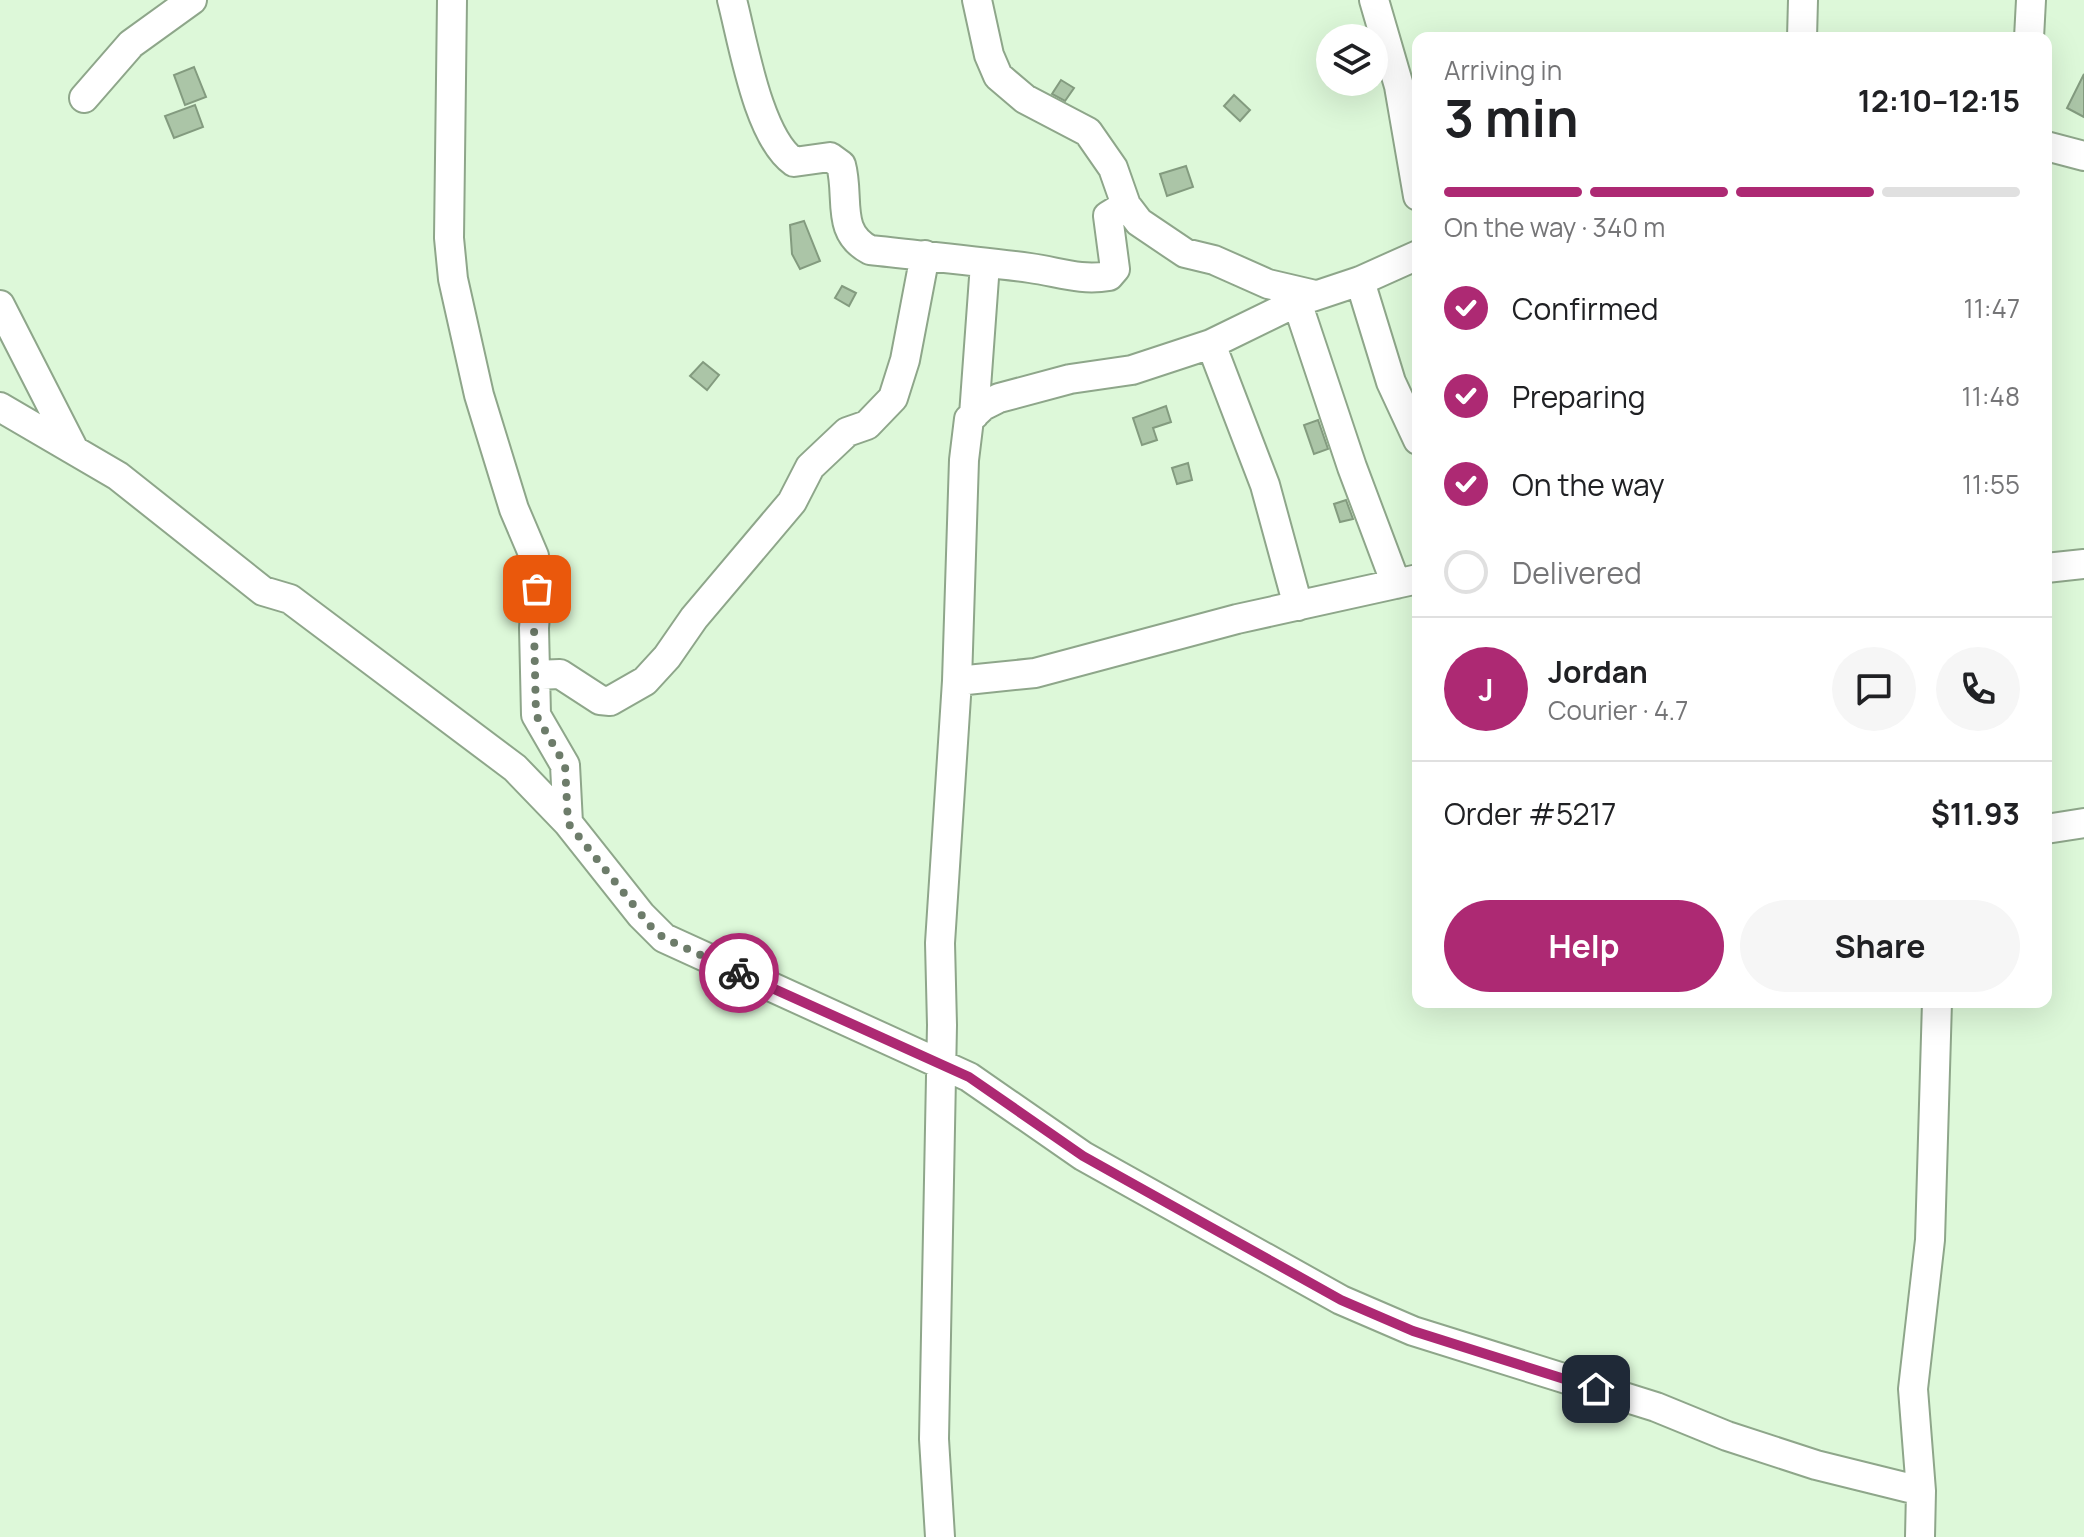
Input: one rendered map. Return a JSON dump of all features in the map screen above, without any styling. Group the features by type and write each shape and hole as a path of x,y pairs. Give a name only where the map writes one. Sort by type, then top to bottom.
{"street":[{"path":"84,98 131,44 192,0"},
{"path":"452,0 449,238 453,279 479,395 514,509 534,556 537,589 534,628 536,715 565,765 568,823"},
{"path":"732,0 766,121 785,156 794,162 837,159 846,185 847,226 855,242 870,250 1033,268 1069,278 1109,276 1115,269 1106,222 1108,216 1126,205"},
{"path":"977,0 989,55 998,76 1025,99 1088,132 1113,168 1126,205 1139,222 1185,253 1214,260 1306,298"},
{"path":"1374,0 1399,86 1412,161"},
{"path":"1802,32 1803,0"},
{"path":"2029,32 2031,0"},
{"path":"2052,148 2084,156"},
{"path":"536,675 560,674 600,700 610,701 645,681 792,502 810,467 847,432 867,425 893,398 905,360 925,255"},
{"path":"940,1537 934,1439 941,928 957,681 964,460 969,419 983,406 1022,391 1070,379 1132,370 1211,344 1306,298 1360,281 1412,258"},
{"path":"974,415 985,264"},
{"path":"1360,281 1391,382 1412,427"},
{"path":"957,681 1060,668 1298,606 1407,582 1356,481 1306,298"},
{"path":"0,305 77,454"},
{"path":"1211,344 1265,485 1298,606"},
{"path":"0,407 118,476 263,591 290,599 380,667 400,678 515,768 568,823 641,915 664,938 969,1077 1083,1156 1341,1300 1398,1325 1506,1363 1656,1407 1727,1436 1816,1465 1921,1491"},
{"path":"2052,567 2084,564"},
{"path":"2052,828 2084,823"},
{"path":"1920,1537 1921,1491 1913,1389 1930,1240 1937,1008"}],"building":[{"path":"194,67 206,97 185,105 174,75"},
{"path":"2084,74 2084,117 2067,108"},
{"path":"1061,80 1074,88 1065,101 1052,94"},
{"path":"1234,95 1250,110 1240,121 1224,106"},
{"path":"195,105 203,127 174,138 165,116"},
{"path":"1186,166 1193,187 1167,196 1160,174"},
{"path":"804,221 820,261 800,269 792,254 790,225"},
{"path":"842,286 856,293 849,306 835,298"},
{"path":"703,362 719,375 707,390 690,376"},
{"path":"1166,406 1171,422 1153,428 1157,440 1142,445 1133,418"},
{"path":"1318,420 1328,449 1314,454 1304,425"},
{"path":"1188,463 1192,480 1177,484 1172,468"},
{"path":"1346,500 1353,519 1340,522 1334,504"}],"way so far":[{"path":"537,589 534,628 536,715 565,765 568,823 652,928 664,938 739,973"}],"route":[{"path":"739,973 843,1017 969,1077 1083,1156 1341,1300 1413,1331 1506,1363 1596,1389"}]}
